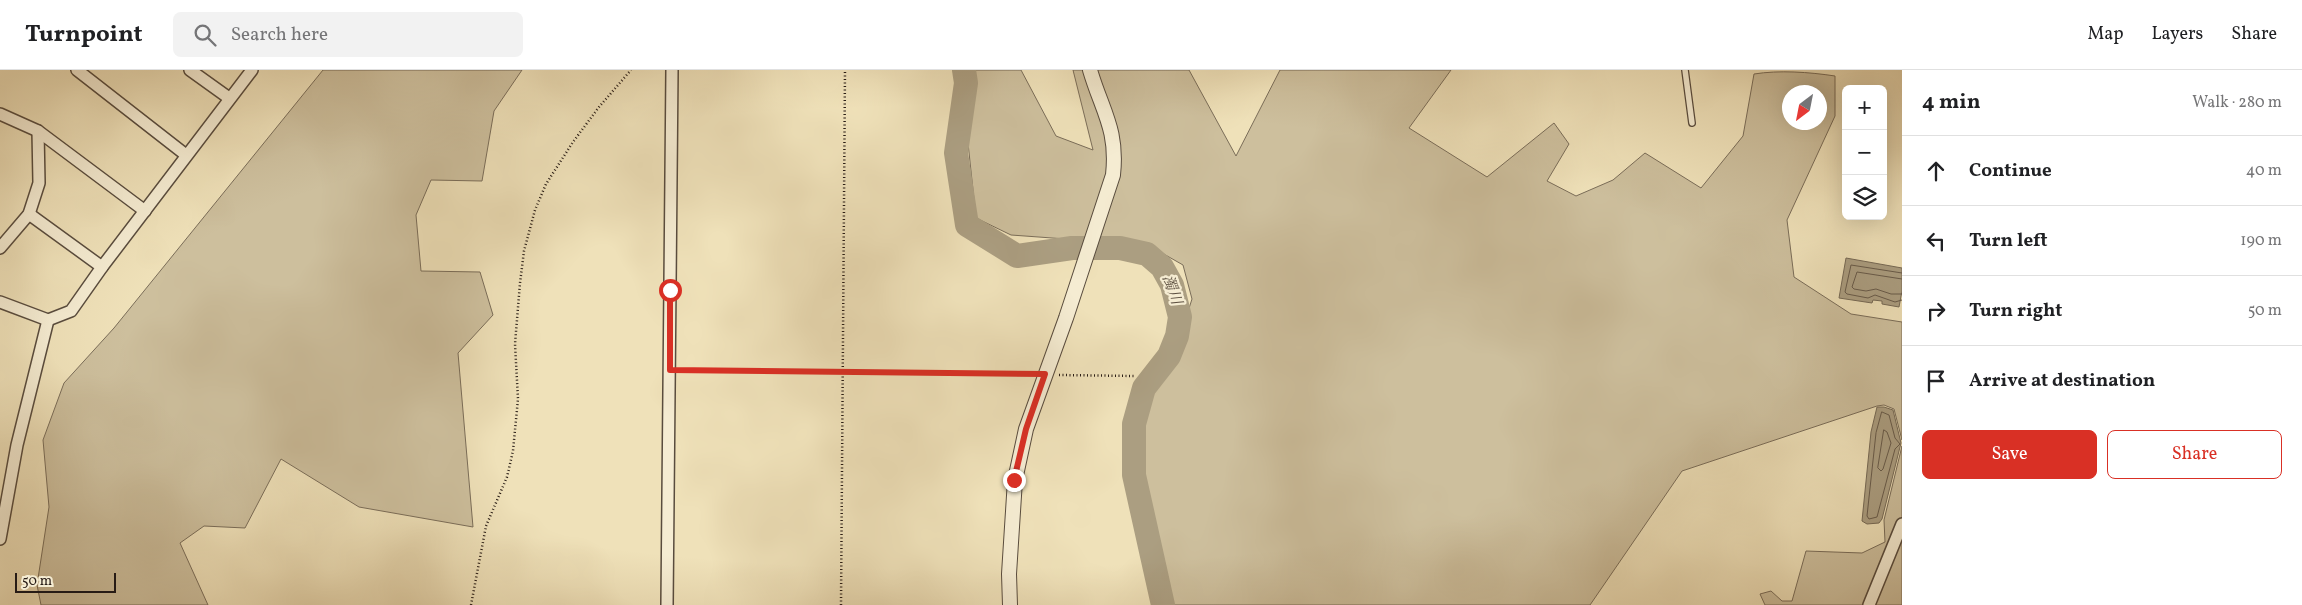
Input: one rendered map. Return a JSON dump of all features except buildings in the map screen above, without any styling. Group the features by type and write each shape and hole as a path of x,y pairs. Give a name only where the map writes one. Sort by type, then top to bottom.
{"street":[{"path":"77,70 186,155"},
{"path":"190,70 230,98"},
{"path":"0,302 48,320 71,311 186,155 252,70"},
{"path":"666,605 672,70"},
{"path":"1010,605 1009,574 1014,480 1026,429 1066,318 1113,175 1115,153 1112,134 1090,70"},
{"path":"0,114 38,131 145,210"},
{"path":"0,248 29,214 39,182 38,131"},
{"path":"29,214 102,267"},
{"path":"0,539 17,445 48,320"},
{"path":"1869,605 1902,524"}],"lane":[{"path":"1685,70 1692,123"}],"path":[{"path":"472,605 486,526 507,478 513,451 518,399 514,362 520,283 524,251 534,210 546,184 574,142 599,108 631,70"},
{"path":"841,605 845,70"},
{"path":"670,370 1135,376"}],"shaded area":[{"path":"323,70 522,70 494,111 482,181 431,180 416,215 421,271 480,272 493,315 458,353 473,527 359,507 281,459 245,528 204,526 180,543 208,605 41,605 37,585 49,507 43,440 64,383 114,328"},
{"path":"968,70 1021,70 1056,136 1093,150 1073,70 1189,70 1236,156 1280,70 1451,70 1409,128 1487,177 1554,123 1569,144 1547,181 1576,196 1613,180 1645,153 1701,188 1743,136 1754,74 1794,72 1835,76 1835,116 1787,220 1794,277 1851,314 1902,322 1902,440 1894,409 1884,405 1682,471 1590,605 1169,605 1137,475 1137,424 1147,390 1172,361 1192,299 1183,265 1148,245 1011,235 976,218 968,143"},
{"path":"1902,446 1902,605 1765,605 1760,594 1771,591 1782,601 1792,601 1806,551 1862,553 1885,542 1884,520"}],"water":[{"path":"1846,258 1902,268 1902,291 1899,307 1882,304 1882,301 1873,300 1872,303 1839,298"},
{"path":"1877,407 1893,410 1901,443 1882,519 1879,523 1867,524 1862,521 1871,432"}],"waterway":[{"name":"濁川","path":"964,70 966,83 956,153 967,225 1017,256 1072,248 1120,248 1147,254 1162,267 1172,285 1180,317 1177,336 1169,356 1144,388 1134,424 1134,475 1163,605"}],"route":[{"path":"670,290 670,370 1045,374 1026,429 1014,480"}]}
